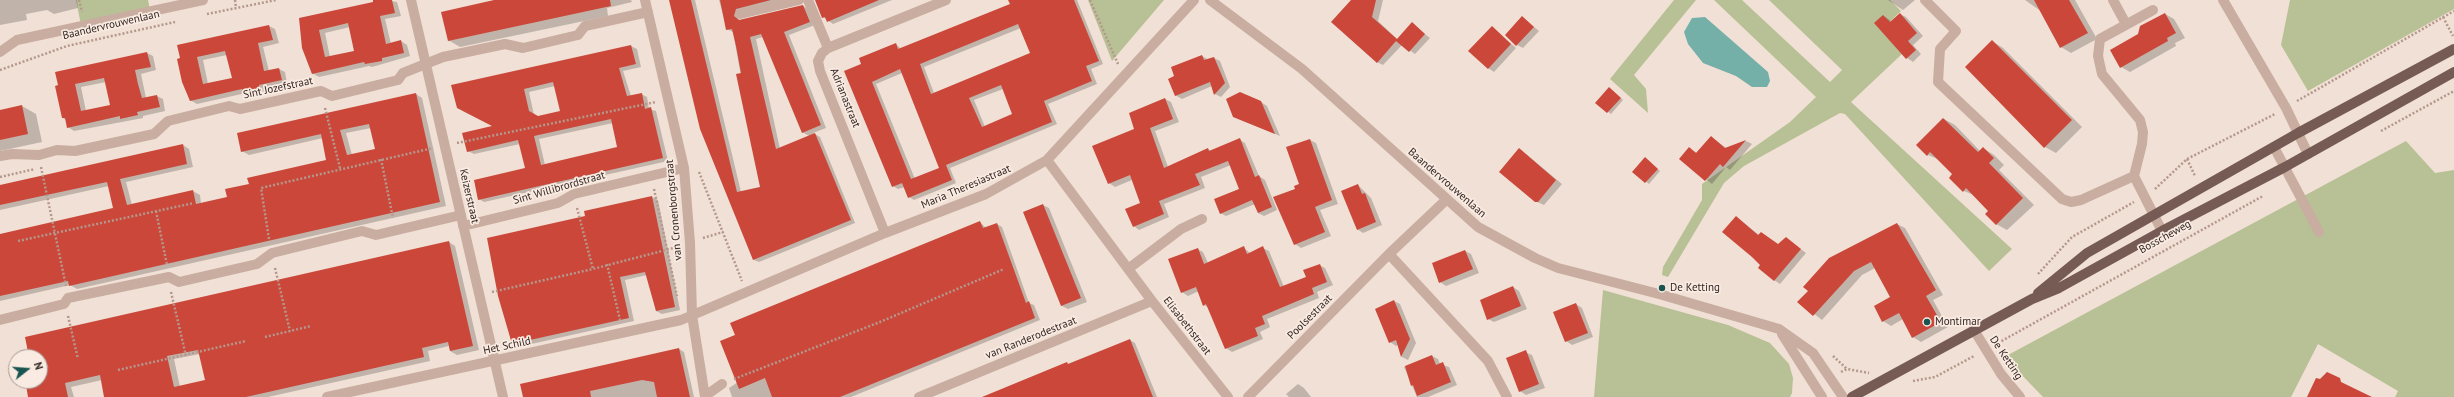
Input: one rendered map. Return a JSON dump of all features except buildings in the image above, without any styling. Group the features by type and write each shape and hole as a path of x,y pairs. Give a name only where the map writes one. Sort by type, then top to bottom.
{"main road":[{"name":"Bosscheweg","path":"2032,298 2087,253 2298,133 2454,49"},
{"name":"Bosscheweg","path":"1852,397 2032,298 2060,288 2162,231 2285,168 2454,72"}],"street":[{"name":"Baandervrouwenlaan","path":"0,52 17,40 203,0"},
{"name":"Keizerstraat","path":"411,0 503,397"},
{"name":"van Cronenborgstraat","path":"645,0 684,168 690,243 692,316 705,397"},
{"path":"740,14 799,0"},
{"path":"808,0 828,48 946,0"},
{"name":"Maria Theresiastraat","path":"692,316 746,291 885,232 986,194 1047,160 1194,0"},
{"name":"Baandervrouwenlaan","path":"1210,0 1302,69 1446,200 1478,227 1535,258 1558,268 1659,294 1779,329 1813,353 1843,397"},
{"path":"1925,0 1956,31 1940,49 1938,82 2062,198 2071,202 2081,200 2134,176 2142,144 2143,132 2140,120 2102,74 2098,56 2100,39 2153,10"},
{"path":"2113,0 2126,24"},
{"path":"2223,0 2286,108 2308,154"},
{"name":"Sint Jozefstraat","path":"0,156 12,154 39,155 57,150 75,151 154,134 168,121 229,106 240,109 321,91 332,96 398,80 403,73 442,57 505,44 523,48 578,34 585,26 648,12"},
{"name":"Adrianastraat","path":"828,48 818,61 820,71 885,232"},
{"path":"2274,147 2285,168 2293,179 2319,232"},
{"name":"Elisabethstraat","path":"1047,160 1152,301 1228,397"},
{"name":"Sint Willibrordstraat","path":"463,226 558,203 574,194 684,168"},
{"name":"Bosscheweg","path":"2134,176 2162,231"},
{"name":"Poolsestraat","path":"1248,397 1389,254 1446,200"},
{"path":"0,320 66,301 169,280 179,282 258,264 272,253 362,231 376,236 461,215"},
{"path":"1128,269 1181,229 1202,219"},
{"path":"1389,254 1488,361 1507,397"},
{"name":"van Randerodestraat","path":"919,397 1152,301"},
{"name":"Het Schild","path":"327,397 495,362 681,320 692,316"},
{"path":"1779,329 1822,397"},
{"name":"De Ketting","path":"1974,330 2001,374 2020,397"},
{"path":"705,397 722,384"}],"path":[{"path":"79,0 83,17"},
{"path":"235,0 236,8"},
{"path":"206,15 276,0"},
{"path":"1090,0 1123,77"},
{"path":"2187,159 2286,108 2454,11"},
{"path":"2443,18 2454,38"},
{"name":"Baandervrouwenlaan","path":"0,70 67,46 183,20"},
{"path":"321,91 340,168"},
{"path":"2377,133 2454,91"},
{"path":"290,331 272,253 261,188 340,168 445,145 668,100"},
{"path":"39,155 78,359"},
{"path":"381,160 395,231"},
{"path":"0,177 41,168"},
{"path":"699,171 746,291"},
{"path":"651,176 668,249 681,320"},
{"path":"574,194 592,269"},
{"name":"Bosscheweg","path":"1908,381 1935,377 2266,194"},
{"path":"18,241 194,203"},
{"path":"156,211 169,280 186,356"},
{"path":"479,295 592,269 690,243 723,232"},
{"path":"607,264 623,333"},
{"path":"722,384 880,322 1004,269"},
{"path":"265,337 311,326"},
{"path":"118,370 186,356 246,341"}],"green space":[{"path":"76,0 148,0 150,10 81,25"},
{"path":"1088,0 1164,0 1112,61"},
{"path":"1674,0 1696,0 1634,75 1646,89 1648,113 1610,79"},
{"path":"1714,0 1742,0 1830,82 1842,70 1769,0 1890,0 1901,11 1881,30 1902,54 1851,102 2012,249 1989,271 1845,114 1840,113 1744,166 1724,183 1668,277 1662,275 1663,267 1702,200 1702,184 1790,122 1816,97"},
{"path":"2290,0 2454,0 2454,9 2308,91 2281,45"},
{"path":"2406,141 2435,173 2454,170 2454,397 2395,397 2398,391 2318,344 2291,397 2043,397 2018,371 2008,355"},
{"path":"1603,290 1728,325 1770,343 1789,364 1793,378 1792,393 1790,397 1594,397"}],"water":[{"path":"1705,17 1768,72 1770,81 1767,87 1752,87 1736,76 1703,63 1688,44 1684,32 1692,18"}],"place":[{"name":"De Ketting","path":"1662,288"},
{"name":"Montimar","path":"1927,322"}]}
